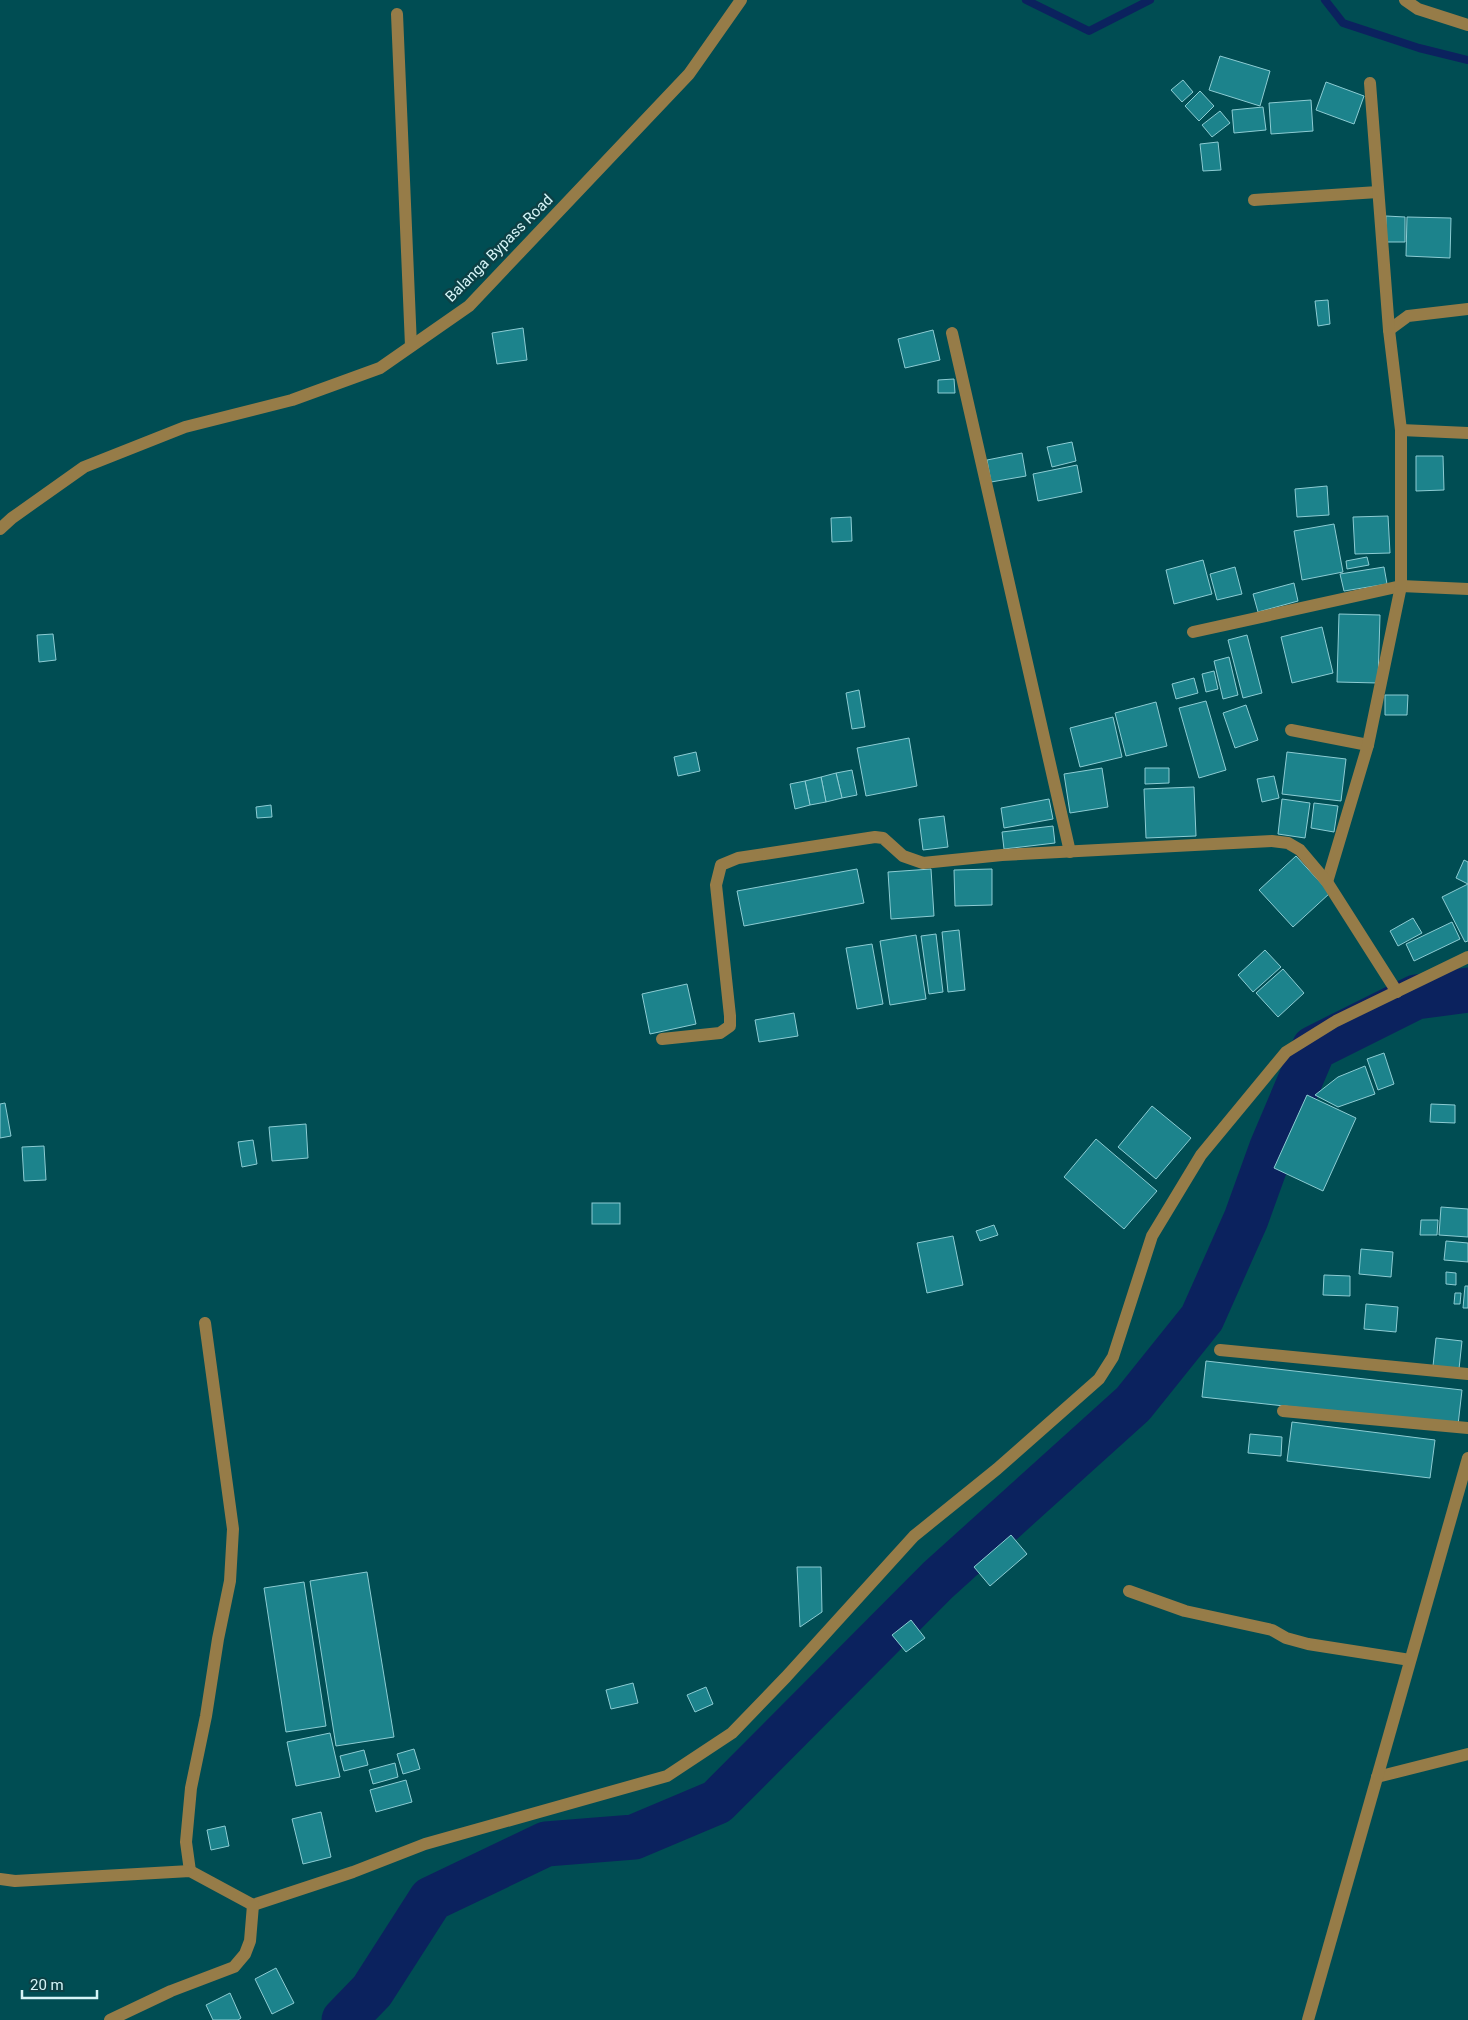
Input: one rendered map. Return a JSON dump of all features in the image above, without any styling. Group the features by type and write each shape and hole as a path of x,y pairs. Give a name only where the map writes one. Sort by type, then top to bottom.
{"street":[{"name":"Balanga Bypass Road","path":"0,529 12,518 84,468 186,427 292,400 380,368 468,306 689,74 741,0"},
{"path":"1405,0 1418,9 1468,25"},
{"path":"397,14 411,346"},
{"path":"1327,882 1368,744 1401,586 1401,430 1389,330 1370,83"},
{"path":"1254,200 1378,192"},
{"path":"1389,330 1408,316 1468,309"},
{"path":"952,333 1070,852"},
{"path":"1401,430 1468,433"},
{"path":"1193,632 1401,586 1468,589"},
{"path":"1290,730 1368,744"},
{"path":"662,1039 720,1033 730,1026 716,885 721,865 738,858 875,838 883,838 903,856 923,863 1002,855 1272,841 1288,843 1300,850 1327,882 1397,992"},
{"path":"0,1879 15,1881 190,1871 253,1905 353,1872 425,1844 667,1776 732,1733 786,1677 914,1536 997,1469 1099,1380 1113,1357 1139,1279 1143,1257 1152,1236 1201,1155 1286,1052 1336,1021 1468,957"},
{"path":"190,1871 186,1842 191,1788 230,1581 233,1529 205,1322"},
{"path":"1220,1350 1468,1374"},
{"path":"1283,1411 1468,1428"},
{"path":"1308,2020 1468,1458"},
{"path":"1129,1591 1185,1611 1272,1630 1286,1638 1308,1644 1410,1660"},
{"path":"1377,1776 1468,1754"},
{"path":"110,2020 170,1991 234,1967 245,1954 250,1941 253,1905"}],"building":[{"path":"1220,56 1270,71 1260,106 1209,90"},
{"path":"1183,80 1193,92 1182,102 1171,90"},
{"path":"1326,82 1364,96 1354,124 1316,110"},
{"path":"1200,91 1214,106 1199,121 1185,106"},
{"path":"1311,100 1313,131 1271,134 1269,103"},
{"path":"1263,107 1266,130 1234,133 1232,110"},
{"path":"1220,111 1230,123 1212,137 1202,125"},
{"path":"1218,142 1221,170 1203,171 1200,144"},
{"path":"1386,216 1405,217 1405,242 1386,242"},
{"path":"1407,217 1451,218 1450,258 1406,256"},
{"path":"1328,300 1330,324 1318,326 1315,301"},
{"path":"523,328 527,360 497,364 492,333"},
{"path":"933,330 940,360 905,368 898,339"},
{"path":"954,379 955,393 938,393 938,380"},
{"path":"1072,442 1076,461 1052,467 1047,447"},
{"path":"1022,453 1026,476 991,482 987,460"},
{"path":"1416,456 1443,456 1444,490 1416,491"},
{"path":"1077,465 1082,492 1038,501 1033,474"},
{"path":"1327,486 1329,515 1297,517 1295,489"},
{"path":"1388,516 1390,553 1355,554 1353,517"},
{"path":"851,517 852,541 832,542 831,518"},
{"path":"1334,524 1343,572 1302,580 1294,531"},
{"path":"1367,557 1369,565 1347,569 1346,561"},
{"path":"1203,560 1212,594 1174,604 1166,570"},
{"path":"1235,567 1242,594 1217,600 1210,574"},
{"path":"1384,567 1387,584 1344,591 1340,574"},
{"path":"1294,583 1298,601 1258,612 1253,594"},
{"path":"1339,614 1380,615 1378,683 1337,682"},
{"path":"1322,627 1333,673 1292,683 1281,637"},
{"path":"53,634 56,660 39,662 37,635"},
{"path":"1247,635 1262,693 1243,698 1228,640"},
{"path":"1229,657 1238,695 1223,699 1214,661"},
{"path":"1214,671 1218,689 1206,692 1202,674"},
{"path":"1194,678 1198,693 1176,699 1172,684"},
{"path":"859,690 865,727 852,729 846,693"},
{"path":"1385,695 1408,695 1407,715 1385,715"},
{"path":"1206,701 1226,770 1199,778 1179,708"},
{"path":"1156,702 1167,746 1126,756 1115,713"},
{"path":"1246,705 1258,740 1235,748 1223,713"},
{"path":"1113,717 1122,757 1080,767 1070,728"},
{"path":"909,738 917,786 866,796 857,748"},
{"path":"696,752 700,771 678,776 674,757"},
{"path":"1287,752 1346,759 1341,801 1282,794"},
{"path":"1102,768 1108,807 1070,813 1064,774"},
{"path":"1145,768 1169,768 1169,783 1145,784"},
{"path":"852,770 857,795 842,798 836,773"},
{"path":"836,773 842,798 826,802 821,777"},
{"path":"1274,776 1279,798 1262,802 1257,779"},
{"path":"821,777 826,802 810,805 805,781"},
{"path":"805,781 810,805 795,809 790,784"},
{"path":"1194,787 1196,836 1146,838 1144,789"},
{"path":"1049,799 1053,819 1004,828 1001,808"},
{"path":"1282,799 1310,803 1305,838 1278,834"},
{"path":"1314,803 1338,806 1334,832 1311,828"},
{"path":"271,805 272,817 257,818 256,807"},
{"path":"944,816 948,847 923,850 919,819"},
{"path":"1053,826 1055,843 1004,849 1002,832"},
{"path":"1296,856 1330,893 1293,927 1259,890"},
{"path":"1464,860 1468,862 1468,884 1456,878"},
{"path":"857,869 864,903 744,926 737,891"},
{"path":"931,869 934,916 891,919 888,872"},
{"path":"992,869 992,905 955,906 954,870"},
{"path":"1468,884 1468,941 1465,942 1442,897"},
{"path":"1413,918 1422,933 1398,946 1390,931"},
{"path":"1452,922 1460,939 1414,961 1406,944"},
{"path":"959,930 965,990 948,992 942,932"},
{"path":"936,934 943,992 929,994 921,936"},
{"path":"916,935 926,999 890,1005 880,941"},
{"path":"872,944 883,1004 857,1009 846,948"},
{"path":"1265,950 1281,967 1253,992 1238,975"},
{"path":"1283,969 1304,993 1278,1017 1256,993"},
{"path":"687,984 696,1024 650,1034 642,994"},
{"path":"794,1013 798,1036 759,1042 755,1020"},
{"path":"1384,1053 1394,1084 1378,1090 1367,1059"},
{"path":"1365,1066 1375,1094 1338,1107 1315,1095 1338,1077"},
{"path":"1307,1095 1356,1118 1323,1191 1274,1168"},
{"path":"5,1103 11,1136 0,1138 0,1104"},
{"path":"1431,1104 1455,1105 1455,1123 1430,1122"},
{"path":"1152,1106 1191,1138 1156,1179 1118,1147"},
{"path":"306,1124 308,1158 272,1161 269,1127"},
{"path":"1096,1139 1157,1191 1124,1229 1064,1177"},
{"path":"253,1140 257,1164 242,1167 238,1142"},
{"path":"44,1146 46,1180 24,1181 22,1147"},
{"path":"592,1203 620,1203 620,1224 592,1224"},
{"path":"1441,1207 1468,1209 1468,1237 1439,1235"},
{"path":"1421,1220 1438,1220 1437,1235 1420,1235"},
{"path":"994,1225 998,1235 980,1241 976,1231"},
{"path":"953,1236 963,1285 927,1293 917,1243"},
{"path":"1446,1241 1468,1243 1468,1262 1444,1260"},
{"path":"1361,1249 1393,1252 1391,1277 1359,1274"},
{"path":"1446,1272 1456,1273 1456,1285 1446,1284"},
{"path":"1324,1275 1350,1276 1350,1296 1323,1295"},
{"path":"1465,1286 1468,1286 1468,1308 1463,1308"},
{"path":"1455,1293 1461,1293 1460,1304 1454,1304"},
{"path":"1366,1304 1398,1307 1396,1332 1364,1329"},
{"path":"1436,1338 1462,1341 1459,1369 1433,1366"},
{"path":"1206,1361 1462,1390 1458,1425 1202,1397"},
{"path":"1292,1422 1435,1440 1430,1478 1287,1461"},
{"path":"1250,1434 1282,1437 1281,1456 1248,1453"},
{"path":"1011,1535 1027,1554 990,1586 974,1567"},
{"path":"797,1567 821,1567 822,1612 800,1627"},
{"path":"367,1572 394,1737 336,1746 310,1581"},
{"path":"304,1582 326,1726 286,1732 264,1588"},
{"path":"911,1620 925,1638 906,1652 892,1635"},
{"path":"633,1683 638,1703 611,1709 606,1690"},
{"path":"706,1687 713,1704 695,1712 687,1695"},
{"path":"330,1733 340,1777 296,1786 287,1742"},
{"path":"414,1749 420,1769 403,1774 397,1754"},
{"path":"364,1750 368,1765 344,1771 340,1756"},
{"path":"395,1763 398,1777 373,1784 369,1770"},
{"path":"406,1780 412,1802 376,1812 370,1790"},
{"path":"321,1812 331,1857 303,1864 292,1819"},
{"path":"225,1826 229,1846 211,1850 207,1830"},
{"path":"276,1968 294,2003 272,2014 255,1979"},
{"path":"230,1993 241,2018 238,2020 213,2020 206,2005"}],"waterway":[{"path":"1026,0 1089,31 1150,0"},
{"path":"1325,0 1343,23 1419,48 1468,60"},
{"path":"344,2020 372,1991 431,1899 546,1844 634,1837 717,1802 938,1580 1133,1404 1202,1318 1246,1219 1272,1147 1314,1048 1416,997 1468,990"}]}
